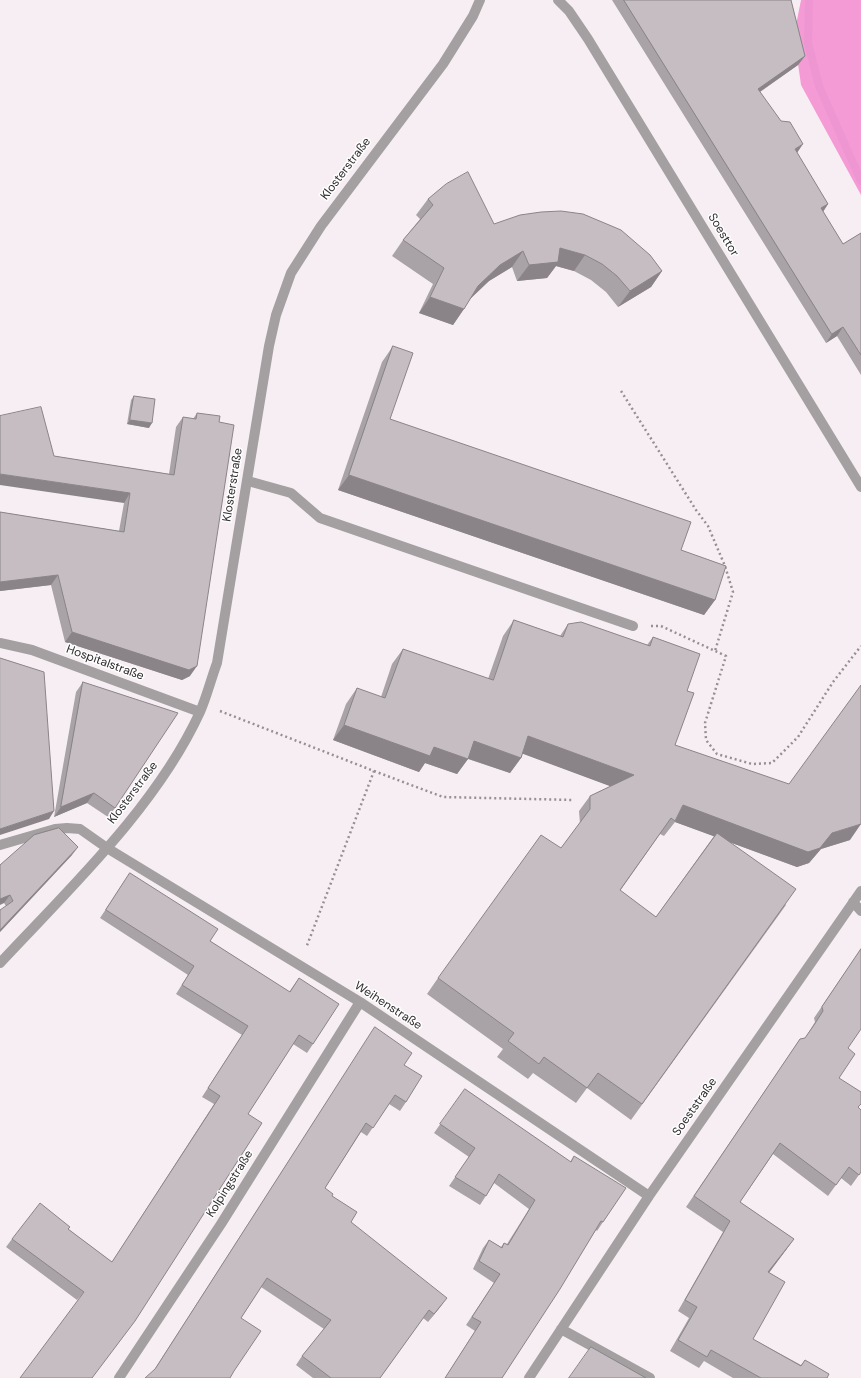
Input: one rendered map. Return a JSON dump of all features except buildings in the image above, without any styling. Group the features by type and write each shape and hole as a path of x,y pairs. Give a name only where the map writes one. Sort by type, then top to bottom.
{"street":[{"name":"Klosterstraße","path":"0,963 107,848 155,788 175,758 201,708 217,663 248,482 261,386 269,346 276,315 291,273 330,213 443,64 473,16 480,0"},
{"name":"Soesttor","path":"558,0 569,11 588,39 861,487"},
{"path":"248,482 291,493 320,518 633,626"},
{"name":"Hospitalstraße","path":"0,643 32,650 201,708"},
{"name":"Weihenstraße","path":"0,845 55,829 80,829 107,848 360,1002 649,1196"},
{"path":"861,891 853,902 861,911"},
{"name":"Soeststraße","path":"529,1378 649,1196 853,902"},
{"name":"Kolpingstraße","path":"119,1378 221,1224 360,1002"},
{"path":"561,1329 650,1378"}],"path":[{"path":"622,391 696,510 708,526 725,566 733,592 715,651"},
{"path":"633,626 661,626 726,656 705,723 706,740 717,754 752,764 772,763 798,737 833,682 861,646"},
{"path":"201,708 443,797 574,800"},
{"path":"300,965 374,771"}],"shaded area":[{"path":"801,0 861,0 861,195 801,85 794,35"}],"waterway":[{"path":"809,0 808,43 819,86 861,181"}]}
